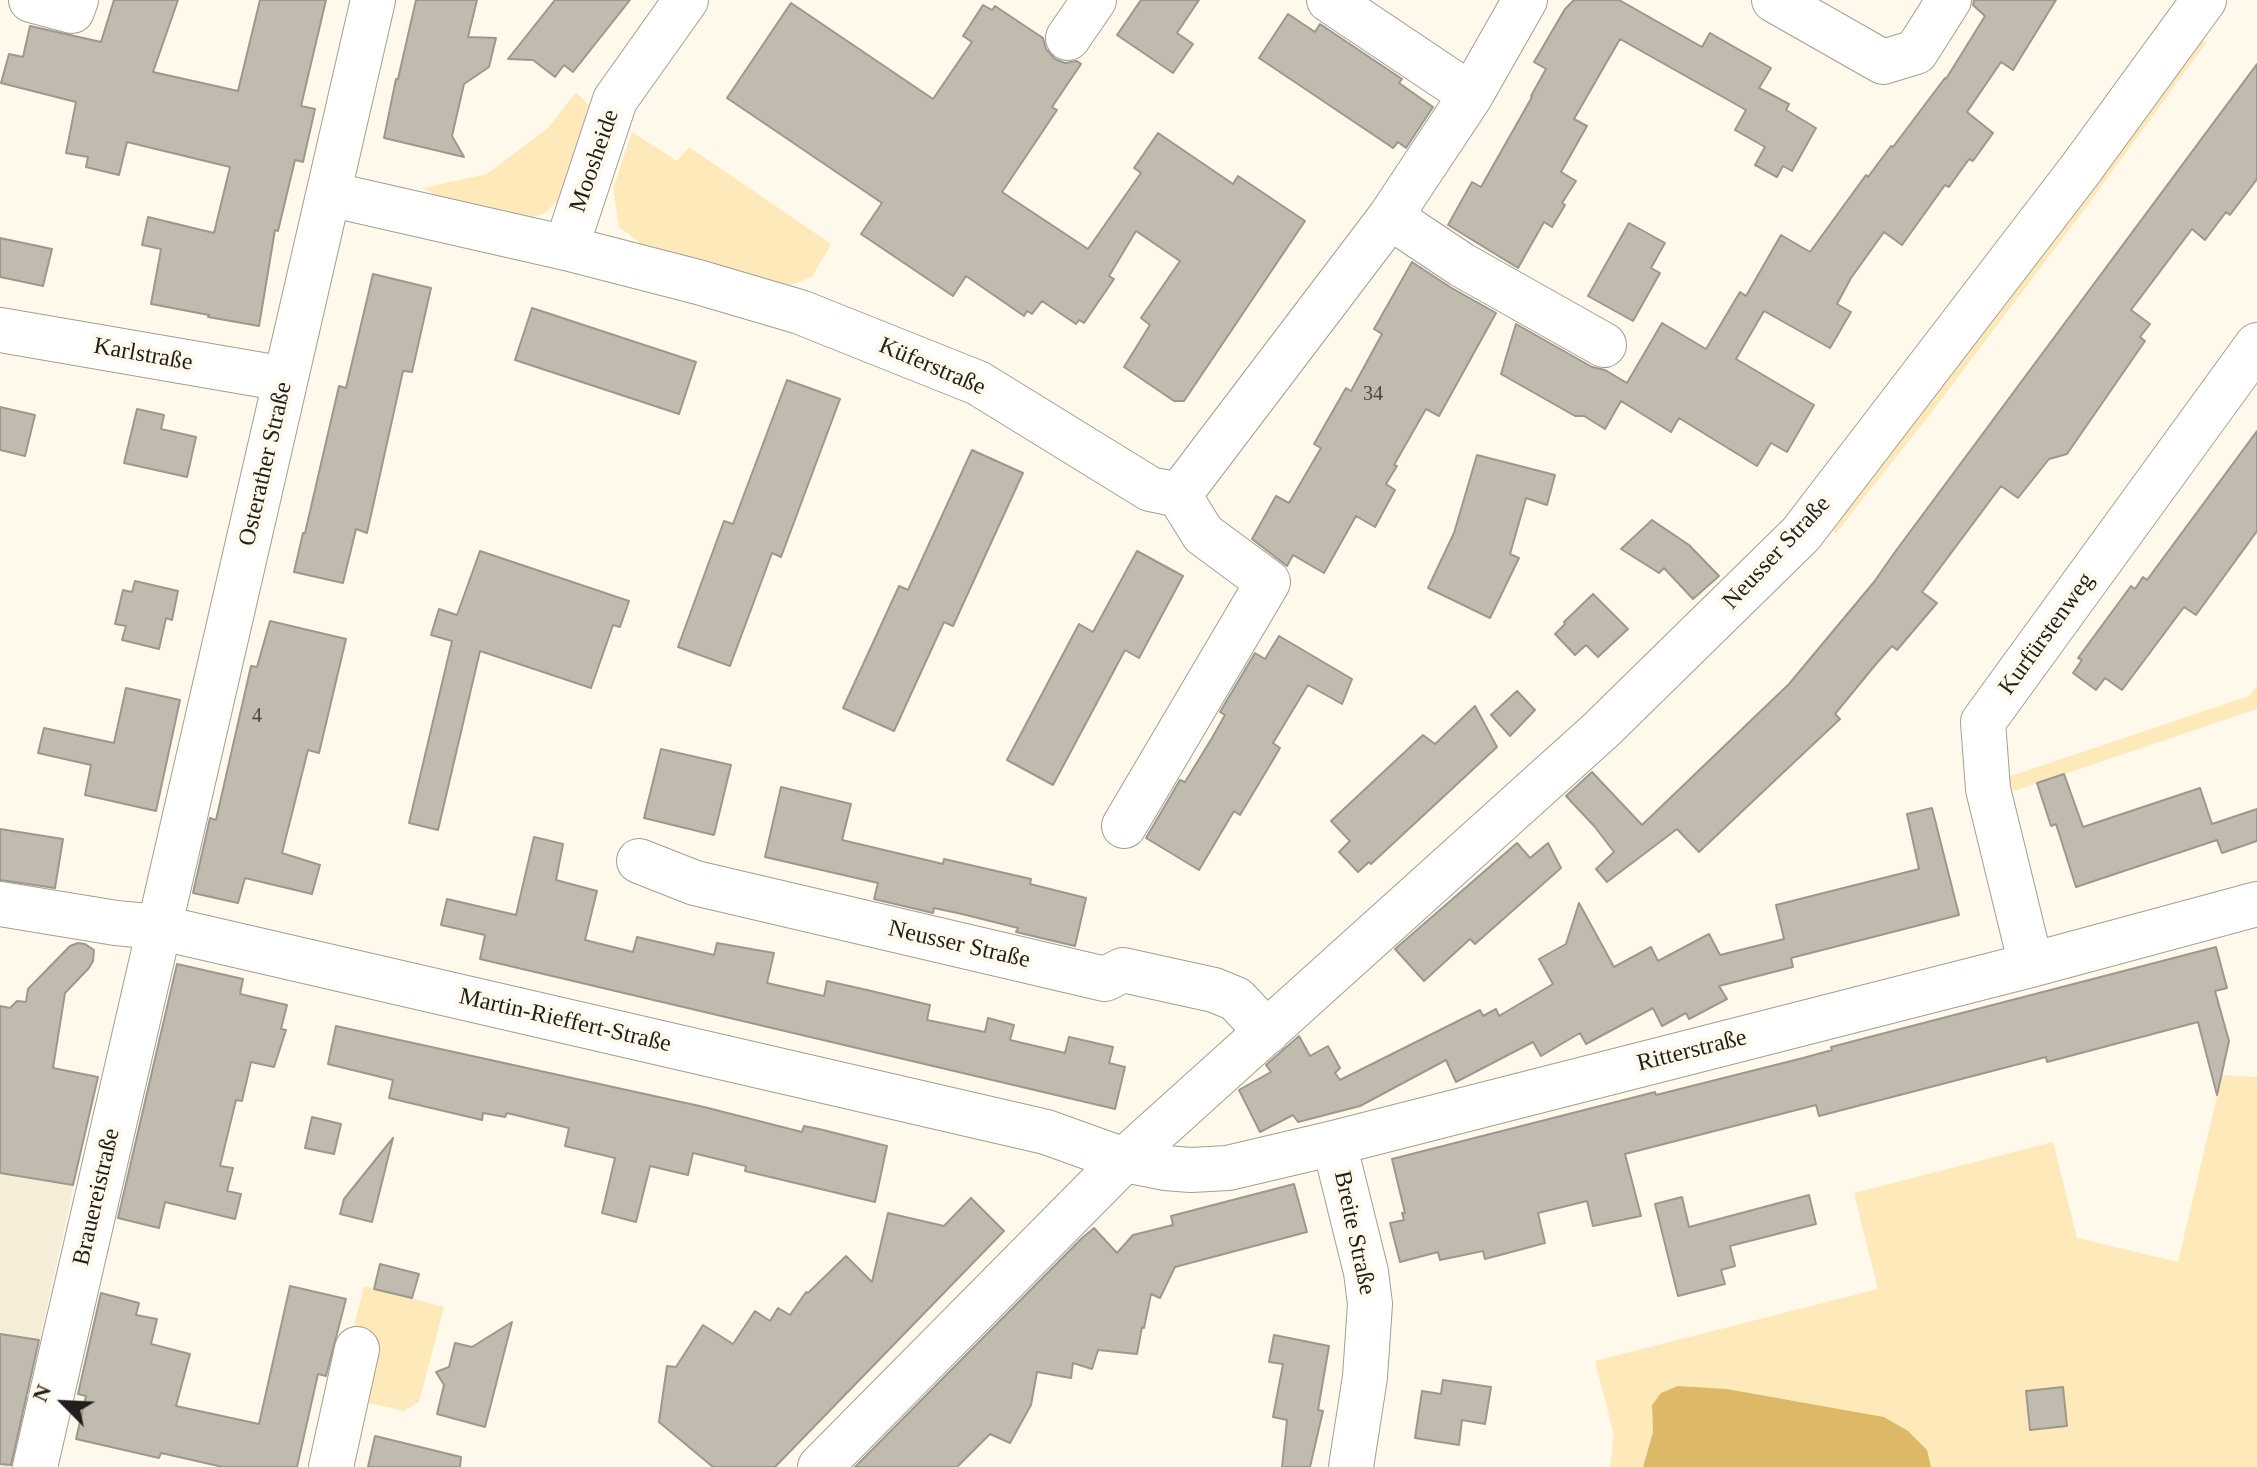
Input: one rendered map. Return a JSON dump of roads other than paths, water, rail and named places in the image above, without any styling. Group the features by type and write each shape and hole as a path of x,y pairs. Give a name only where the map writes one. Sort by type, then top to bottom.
{"street":[{"path":"31,0 72,11 76,0"},
{"name":"Osterather Straße","path":"158,927 373,0"},
{"name":"Moosheide","path":"566,248 615,100 686,0"},
{"path":"1068,38 1094,0"},
{"path":"1329,0 1471,95"},
{"path":"1124,826 1268,582 1203,534 1179,495 1390,217 1471,95 1525,0"},
{"path":"1774,0 1883,62 1916,52 1949,0"},
{"name":"Neusser Straße","path":"820,1467 1124,1160 1601,730 1801,534 2080,170 2204,0"},
{"name":"Küferstraße","path":"329,194 566,248 800,312 978,383 1150,489 1179,495"},
{"path":"1390,217 1462,265 1604,345"},
{"name":"Karlstraße","path":"0,330 285,379"},
{"name":"Kurfürstenweg","path":"2031,965 1988,789 1983,722 2257,345"},
{"name":"Neusser Straße","path":"639,861 695,883 1105,979 1123,970 1214,990 1236,999 1267,1032"},
{"name":"Martin-Rieffert-Straße","path":"0,904 158,927 1046,1132 1124,1160"},
{"name":"Ritterstraße","path":"1124,1160 1165,1168 1228,1168 2031,965 2257,904"},
{"name":"Brauereistraße","path":"35,1467 158,927"},
{"name":"Breite Straße","path":"1334,1143 1366,1272 1370,1304 1365,1377 1351,1467"},
{"path":"331,1467 357,1349"}]}
